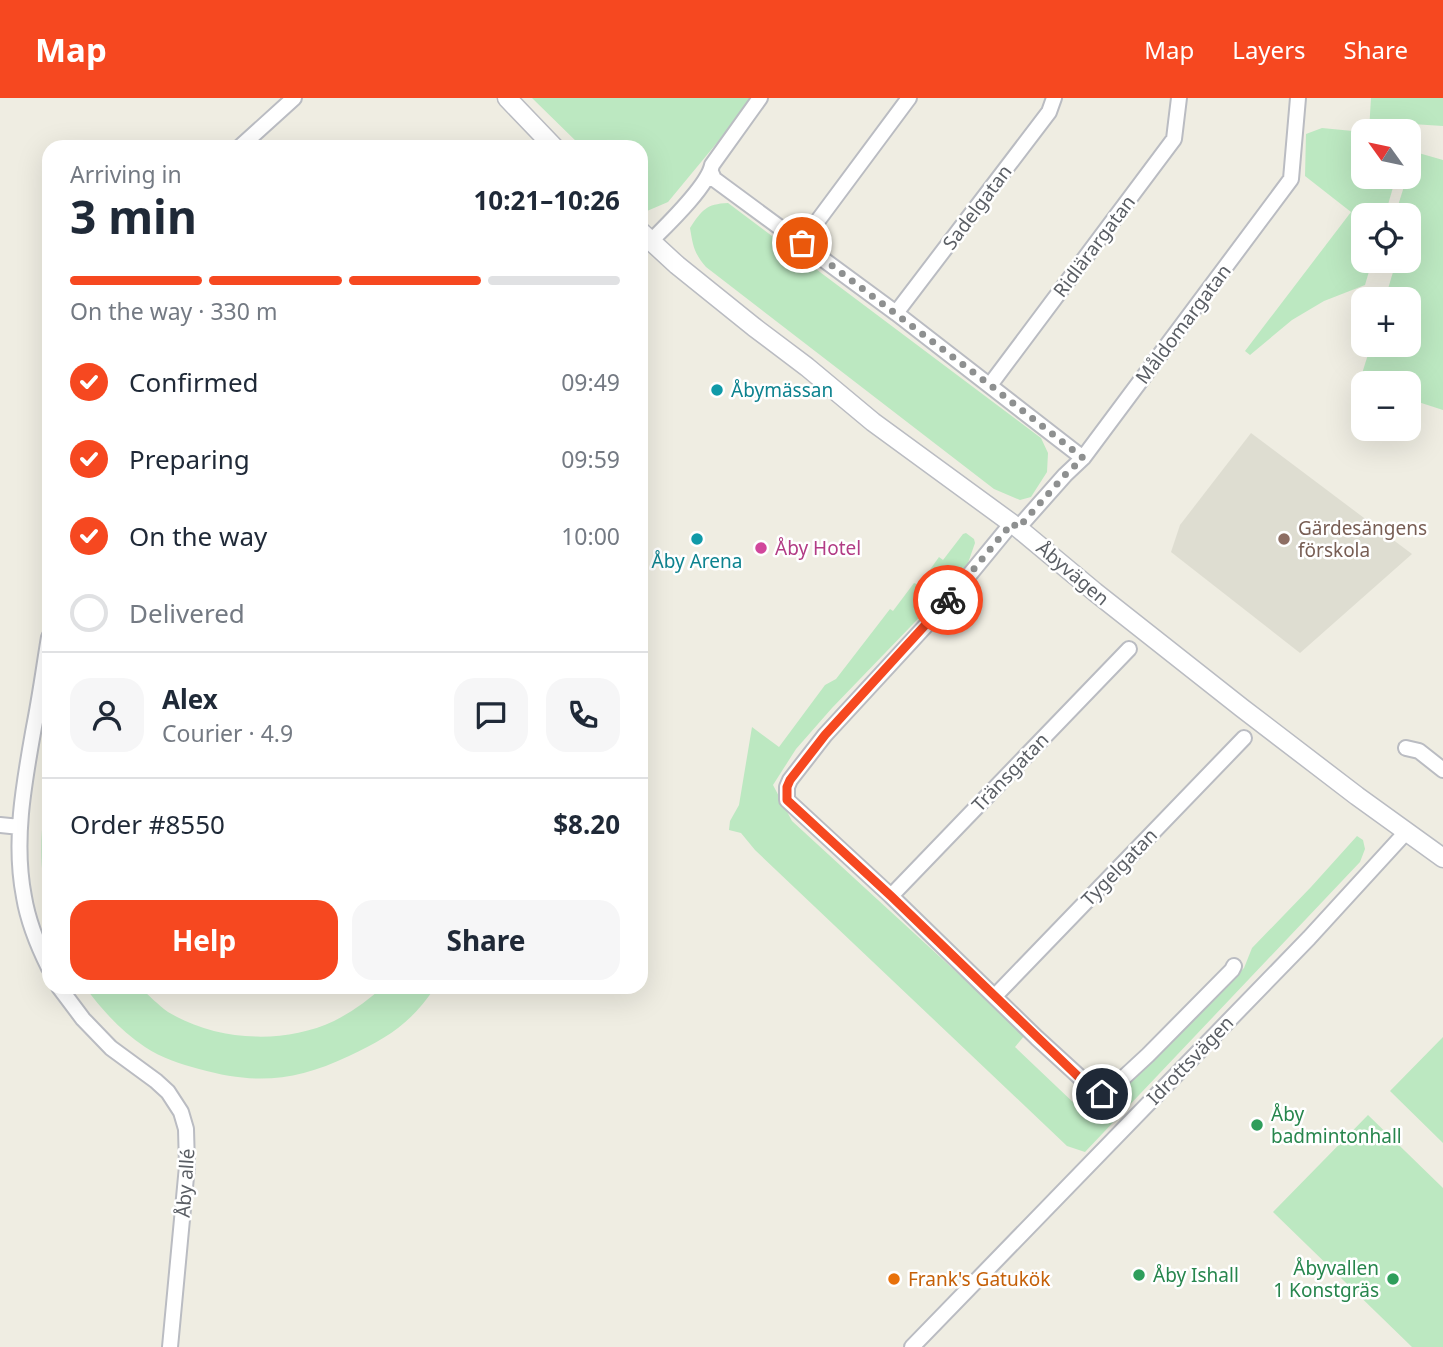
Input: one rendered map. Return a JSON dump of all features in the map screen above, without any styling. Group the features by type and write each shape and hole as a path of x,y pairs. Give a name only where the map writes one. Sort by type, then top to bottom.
{"street":[{"path":"248,140 294,98"},
{"path":"508,98 547,140"},
{"path":"648,234 692,198 760,98"},
{"path":"802,243 909,98"},
{"name":"Sadelgatan","path":"896,313 1049,112 1054,98"},
{"name":"Ridlärargatan","path":"990,385 1174,139 1179,98"},
{"name":"Måldomargatan","path":"891,896 787,800 790,780 825,735 1015,526 1083,458 1291,179 1298,98"},
{"path":"711,172 714,179 896,313 1083,458"},
{"name":"Åbyvägen","path":"648,238 703,286 873,422 1015,526 1242,708 1443,858"},
{"name":"Tränsgatan","path":"891,896 1129,649"},
{"path":"42,678 20,827 24,898 42,955"},
{"name":"Tygelgatan","path":"995,996 1244,738"},
{"path":"1406,748 1419,751 1443,770"},
{"path":"0,825 20,827"},
{"name":"Idrottsvägen","path":"912,1347 1309,939 1407,831"},
{"path":"891,896 1089,1087 1102,1094 1148,1055 1234,966"},
{"name":"Åby allé","path":"64,994 83,1019 111,1048 156,1080 168,1093 184,1120 188,1143 187,1166 170,1347"}],"shaded area":[{"name":"Gärdesängens förskola","path":"1251,433 1412,554 1300,653 1171,552 1180,525"}],"green space":[{"path":"532,98 754,98 668,202 648,211 648,140 575,140"},
{"path":"1371,98 1443,98 1443,126 1421,125 1421,119 1370,119"},
{"path":"1322,128 1351,131 1351,189 1393,189 1388,203 1351,203 1351,212 1305,176 1306,134"},
{"path":"1421,154 1443,160 1443,410 1421,403 1421,371 1363,371 1367,357 1421,357 1421,287 1389,287 1393,273 1421,273 1421,203 1399,203 1403,189 1421,189"},
{"path":"728,203 1041,438 1048,453 1047,472 1031,497 1020,500 994,489 706,267 695,249 690,228 705,209"},
{"path":"1351,212 1351,273 1368,273 1365,285 1351,287 1351,290 1324,301 1292,320 1250,355 1245,351"},
{"path":"966,533 975,543 968,563 940,596 832,708 796,749 773,785 792,821 1025,1035 1015,1047 1077,1106 1086,1097 1099,1111 1113,1102 1114,1094 1244,968 1252,948 1357,836 1363,840 1365,849 1360,862 1085,1152 1067,1146 755,850 741,833 729,830 730,821 739,805 752,727 779,747 825,685 836,679 890,609 893,611 914,583 919,585 939,557 943,560"},
{"path":"91,994 147,994 168,1012 207,1029 228,1034 272,1036 314,1029 334,1021 374,994 430,994 408,1020 363,1049 311,1071 258,1079 220,1074 171,1060 136,1041 105,1012"},
{"path":"1443,1037 1443,1143 1390,1091"},
{"name":"Åbyvallen 1 Konstgräs","path":"1368,1115 1443,1188 1443,1347 1412,1347 1273,1212"}],"way so far":[{"path":"802,243 1083,458 1018,528 1012,523 948,600"}],"place":[{"name":"Åbymässan","path":"717,390"},
{"name":"Åby Arena","path":"697,539"},
{"name":"Gärdesängens förskola","path":"1284,539"},
{"name":"Åby Hotel","path":"761,548"},
{"name":"Åby badmintonhall","path":"1257,1125"},
{"name":"Åby Ishall","path":"1139,1275"},
{"name":"Frank's Gatukök","path":"894,1279"},
{"name":"Åbyvallen 1 Konstgräs","path":"1393,1279"}],"route":[{"path":"948,600 825,735 790,780 787,800 1089,1087 1102,1094"}]}
